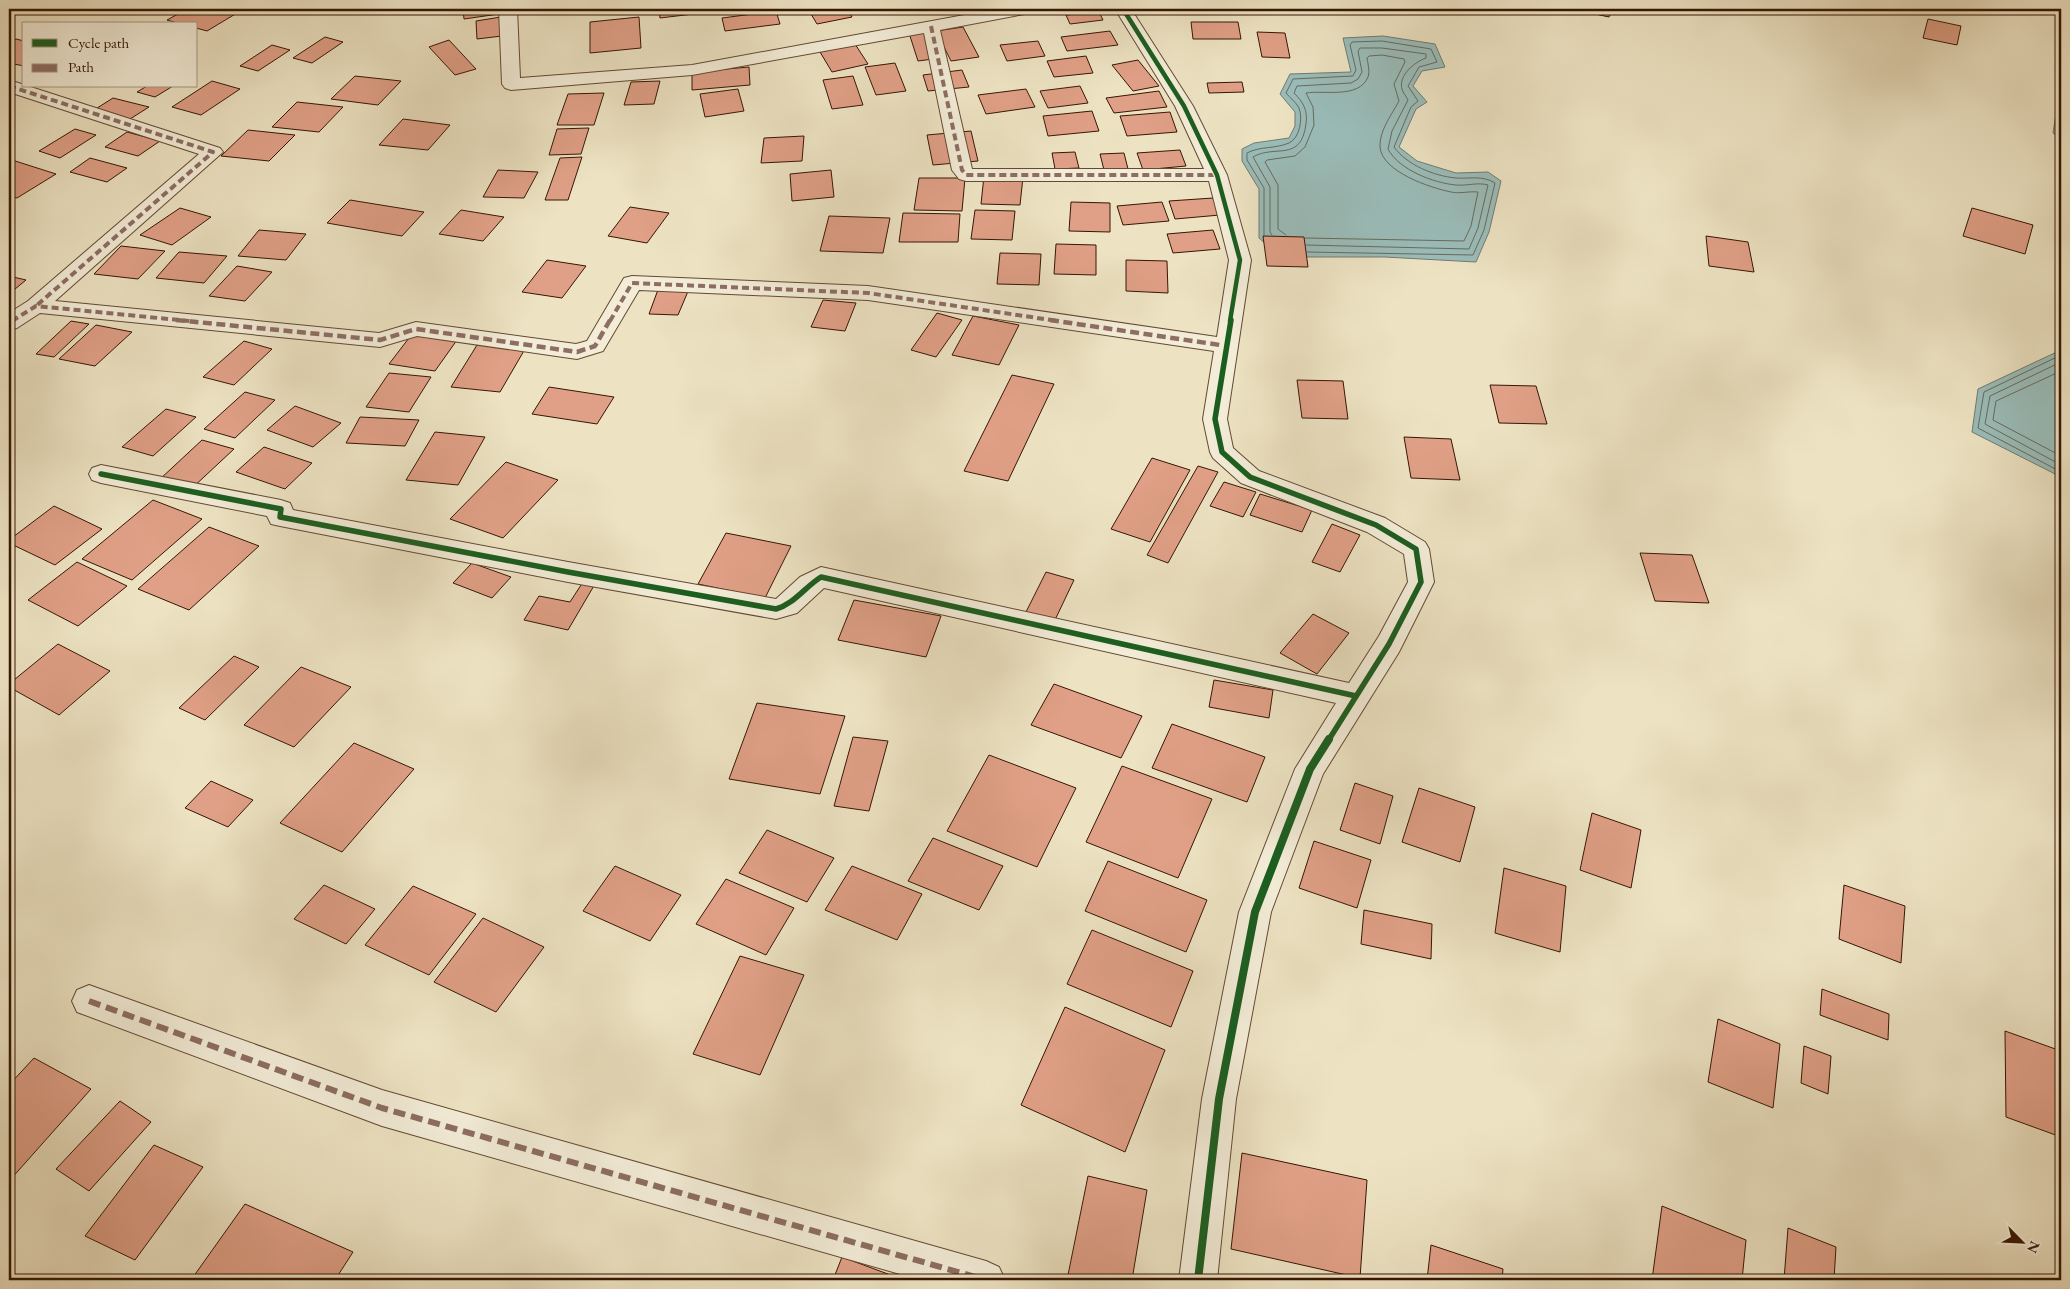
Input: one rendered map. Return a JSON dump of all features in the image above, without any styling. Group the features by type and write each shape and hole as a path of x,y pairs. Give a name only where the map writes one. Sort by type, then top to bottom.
{"street":[{"path":"508,9 511,84 692,70 1024,9"},
{"path":"1123,9 1184,106 1216,174 1240,260 1215,419 1222,452 1250,477 1376,525 1416,549 1420,582 1389,644 1310,769 1255,912 1219,1099 1198,1280"},
{"path":"931,26 962,170 966,175 1216,174"},
{"path":"9,86 213,152 36,306 9,323"},
{"path":"36,306 380,340 416,329 577,352 596,346 632,283 868,293 1227,346"},
{"path":"101,474 281,509 280,517 776,609 787,606 809,584 821,577 1356,696"},
{"path":"88,1001 382,1108 986,1280"}],"water":[{"path":"1383,36 1435,44 1445,67 1422,71 1413,86 1427,102 1416,109 1399,147 1417,161 1456,173 1488,172 1501,181 1489,232 1476,262 1385,257 1297,257 1275,252 1259,238 1259,189 1242,161 1242,149 1254,143 1289,138 1295,126 1295,112 1280,94 1290,74 1351,72 1343,38"},
{"path":"2061,81 2061,139 2053,133"},
{"path":"2061,350 2061,477 1972,432 1978,389"}],"building":[{"path":"187,9 223,9 237,13 207,31 198,29 198,22 174,22 167,20"},
{"path":"463,9 499,9 499,14 464,19"},
{"path":"659,9 710,9 710,12 660,18"},
{"path":"808,9 847,9 852,17 817,24"},
{"path":"1572,9 1613,9 1609,17"},
{"path":"776,11 780,24 725,31 722,18"},
{"path":"1099,12 1103,20 1070,24 1066,15"},
{"path":"501,17 502,36 477,39 476,21"},
{"path":"639,17 641,48 590,53 590,22"},
{"path":"1928,19 1961,26 1957,45 1923,38"},
{"path":"1191,22 1238,22 1241,39 1193,39"},
{"path":"963,27 979,57 951,61 936,31"},
{"path":"1110,31 1118,45 1067,51 1061,37"},
{"path":"925,32 933,59 918,61 909,33"},
{"path":"1257,32 1285,33 1290,58 1262,57"},
{"path":"325,37 343,42 312,63 293,58"},
{"path":"16,39 22,40 22,66 9,63 9,43"},
{"path":"449,40 476,69 455,75 429,47"},
{"path":"1038,41 1045,56 1007,61 1000,45"},
{"path":"855,44 868,64 832,72 820,52"},
{"path":"272,45 290,50 258,71 240,66"},
{"path":"1086,56 1093,73 1054,77 1047,61"},
{"path":"1138,60 1159,86 1133,91 1112,65"},
{"path":"895,63 906,91 876,95 865,67"},
{"path":"749,67 750,85 692,90 692,72"},
{"path":"962,70 969,87 928,91 923,75"},
{"path":"355,76 401,81 378,105 331,99"},
{"path":"853,76 863,105 832,109 823,80"},
{"path":"212,81 240,89 201,115 172,107"},
{"path":"660,81 654,104 624,105 631,82"},
{"path":"1242,82 1244,92 1209,93 1207,83"},
{"path":"1080,86 1088,103 1048,108 1040,91"},
{"path":"144,88 170,88 155,97 137,92"},
{"path":"738,89 744,111 705,117 700,94"},
{"path":"1026,89 1035,107 986,114 978,95"},
{"path":"1159,91 1167,107 1114,113 1106,98"},
{"path":"604,93 594,125 557,125 568,94"},
{"path":"113,98 149,107 130,119 94,110"},
{"path":"297,102 343,107 319,132 272,127"},
{"path":"1092,111 1099,131 1048,136 1043,116"},
{"path":"1170,112 1177,132 1127,136 1120,116"},
{"path":"403,119 450,125 428,150 379,145"},
{"path":"589,128 581,154 549,155 557,129"},
{"path":"75,129 96,135 60,158 39,151"},
{"path":"248,130 295,135 269,161 221,156"},
{"path":"971,131 978,161 933,165 927,135"},
{"path":"127,132 160,141 138,156 105,147"},
{"path":"804,136 802,161 761,163 764,138"},
{"path":"1180,150 1186,166 1143,170 1137,153"},
{"path":"1075,152 1079,168 1055,169 1052,153"},
{"path":"1124,153 1128,169 1104,170 1100,154"},
{"path":"582,157 568,200 545,200 560,158"},
{"path":"90,158 127,168 107,182 70,172"},
{"path":"12,160 56,174 17,198 9,195 9,162"},
{"path":"498,170 538,172 524,198 483,197"},
{"path":"831,170 834,197 792,201 790,174"},
{"path":"984,176 1023,177 1020,205 981,204"},
{"path":"919,178 965,178 962,211 914,210"},
{"path":"1213,198 1220,215 1175,219 1169,201"},
{"path":"350,200 424,212 402,236 327,223"},
{"path":"1071,202 1110,203 1110,232 1069,231"},
{"path":"1162,202 1169,221 1123,225 1117,206"},
{"path":"630,207 669,213 647,243 608,236"},
{"path":"180,208 211,217 172,245 140,235"},
{"path":"1972,208 2033,225 2025,254 1963,236"},
{"path":"461,210 504,217 483,241 439,234"},
{"path":"975,210 1015,211 1012,240 971,239"},
{"path":"903,213 960,214 958,242 899,242"},
{"path":"829,216 890,218 883,253 820,251"},
{"path":"259,230 306,234 286,260 238,256"},
{"path":"1213,230 1220,249 1173,253 1167,234"},
{"path":"1263,236 1304,237 1308,267 1267,266"},
{"path":"1706,236 1748,242 1754,272 1709,266"},
{"path":"1056,244 1096,245 1096,275 1054,274"},
{"path":"121,246 165,251 138,279 94,274"},
{"path":"179,252 227,256 204,283 156,278"},
{"path":"1000,253 1041,254 1039,285 997,284"},
{"path":"547,260 586,266 562,298 522,292"},
{"path":"1126,260 1167,261 1168,293 1126,291"},
{"path":"237,266 272,272 245,301 209,296"},
{"path":"9,276 26,280 9,294"},
{"path":"659,287 689,289 678,315 649,314"},
{"path":"823,300 856,303 845,331 811,327"},
{"path":"937,313 962,320 936,357 911,350"},
{"path":"973,316 1019,325 999,365 952,355"},
{"path":"71,321 89,324 54,357 36,354"},
{"path":"96,325 132,332 95,366 59,359"},
{"path":"412,334 457,340 435,371 389,364"},
{"path":"244,341 272,349 234,385 203,377"},
{"path":"477,345 525,349 500,392 451,387"},
{"path":"389,373 431,377 409,412 366,407"},
{"path":"1012,375 1054,384 1008,481 964,471"},
{"path":"1297,380 1343,381 1348,419 1302,418"},
{"path":"1490,385 1536,386 1547,424 1499,423"},
{"path":"549,387 614,397 597,424 532,414"},
{"path":"245,392 275,400 235,438 204,429"},
{"path":"295,406 341,423 313,447 267,430"},
{"path":"166,409 196,417 153,456 122,447"},
{"path":"360,417 419,420 405,446 346,443"},
{"path":"435,432 485,437 458,485 406,480"},
{"path":"1404,437 1451,439 1460,480 1411,478"},
{"path":"202,440 234,449 190,490 159,480"},
{"path":"264,447 312,463 285,489 236,472"},
{"path":"1152,458 1190,470 1150,542 1111,529"},
{"path":"506,462 558,480 503,538 450,519"},
{"path":"1198,466 1218,472 1168,563 1147,555"},
{"path":"1224,482 1256,492 1243,517 1210,506"},
{"path":"1260,494 1312,510 1302,532 1250,515"},
{"path":"153,500 202,519 132,580 82,559"},
{"path":"54,506 102,529 55,565 9,543 9,540"},
{"path":"1332,524 1360,535 1340,572 1312,562"},
{"path":"209,527 259,546 189,610 138,589"},
{"path":"726,533 791,546 765,598 698,584"},
{"path":"1640,553 1692,555 1709,603 1655,601"},
{"path":"77,562 127,586 78,626 28,600"},
{"path":"472,563 511,577 492,598 453,583"},
{"path":"1046,572 1074,580 1054,622 1025,614"},
{"path":"583,582 595,584 568,630 524,620 539,596 570,602"},
{"path":"854,600 941,616 926,657 838,640"},
{"path":"1313,614 1349,633 1317,674 1280,653"},
{"path":"58,644 110,671 59,715 9,687 9,684"},
{"path":"234,656 259,667 205,720 179,708"},
{"path":"301,667 351,687 294,747 244,725"},
{"path":"1214,680 1273,690 1269,718 1209,707"},
{"path":"1054,684 1142,716 1121,758 1031,725"},
{"path":"757,703 845,716 820,794 729,779"},
{"path":"1172,724 1265,757 1247,802 1152,768"},
{"path":"853,737 888,741 869,811 834,806"},
{"path":"354,743 414,769 342,852 280,823"},
{"path":"989,755 1076,788 1037,867 947,831"},
{"path":"1122,766 1212,799 1178,878 1086,842"},
{"path":"211,781 253,800 228,827 185,808"},
{"path":"1355,783 1393,796 1380,844 1340,830"},
{"path":"1419,788 1475,807 1460,862 1402,842"},
{"path":"1592,813 1641,830 1631,888 1580,870"},
{"path":"767,830 834,858 807,902 739,873"},
{"path":"933,838 1003,866 979,910 908,881"},
{"path":"1314,841 1371,860 1357,908 1299,888"},
{"path":"1108,861 1207,900 1186,952 1085,911"},
{"path":"615,866 681,895 650,941 583,911"},
{"path":"852,866 922,894 897,940 825,910"},
{"path":"1504,868 1566,886 1560,952 1495,933"},
{"path":"726,879 794,908 766,955 696,924"},
{"path":"324,885 375,909 346,944 294,919"},
{"path":"1844,885 1905,906 1901,963 1839,939"},
{"path":"413,886 476,914 429,975 365,945"},
{"path":"1364,910 1432,924 1431,959 1361,944"},
{"path":"483,918 544,947 496,1012 434,982"},
{"path":"1092,930 1193,971 1171,1027 1067,984"},
{"path":"740,956 804,975 760,1075 693,1054"},
{"path":"1822,989 1889,1014 1888,1040 1820,1015"},
{"path":"1065,1007 1165,1050 1125,1152 1021,1105"},
{"path":"1718,1019 1780,1044 1773,1108 1708,1082"},
{"path":"2005,1031 2061,1051 2061,1137 2006,1117"},
{"path":"1804,1046 1831,1056 1828,1094 1801,1083"},
{"path":"34,1058 91,1089 10,1180 9,1085"},
{"path":"120,1101 151,1122 89,1191 56,1169"},
{"path":"154,1145 203,1167 135,1260 85,1236"},
{"path":"1242,1153 1367,1180 1360,1278 1231,1249"},
{"path":"1088,1176 1147,1190 1132,1280 1067,1280"},
{"path":"245,1204 353,1252 335,1280 191,1280"},
{"path":"1662,1206 1746,1240 1742,1280 1652,1280"},
{"path":"1788,1228 1836,1247 1834,1280 1784,1280"},
{"path":"1431,1245 1503,1269 1502,1280 1427,1280"},
{"path":"842,1257 896,1277 894,1280 833,1280"}],"marked path":[{"path":"931,26 962,170 966,175 1217,175"},
{"path":"9,86 213,152 36,306"},
{"path":"9,323 36,306 380,340 416,329 577,352 595,346 632,283 868,293 1227,346"},
{"path":"89,1001 382,1108 986,1280"}],"cycle path":[{"path":"1123,9 1184,106 1217,175 1240,260 1215,419 1222,452 1250,477 1376,525 1416,549 1421,582 1389,644 1310,769 1255,912 1219,1099 1198,1280"},
{"path":"101,474 281,509 280,517 568,572 776,609 787,606 809,584 821,577 1356,696"}]}
